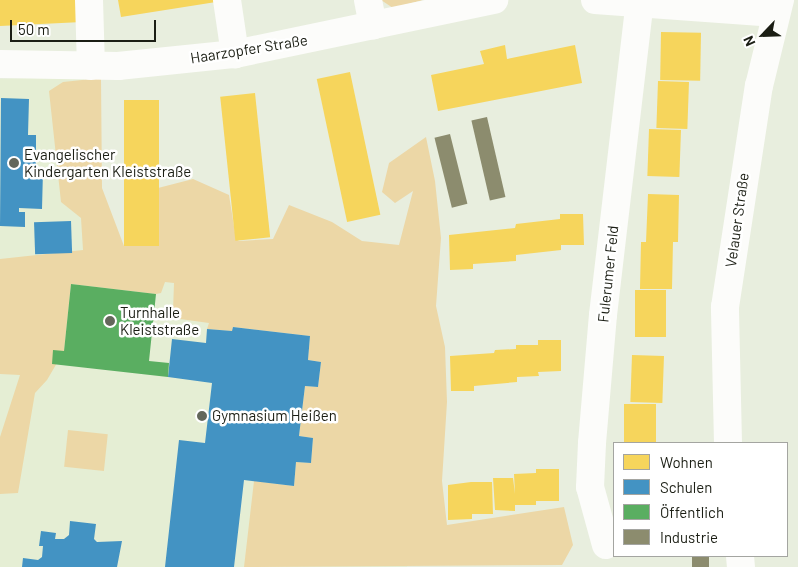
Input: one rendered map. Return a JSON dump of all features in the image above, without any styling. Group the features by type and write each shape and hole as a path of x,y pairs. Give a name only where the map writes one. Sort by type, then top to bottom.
{"street":[{"path":"89,0 91,66"},
{"path":"227,0 235,54"},
{"name":"Haarzopfer Straße","path":"0,64 118,66 235,54 371,13 494,0"},
{"path":"595,0 777,7"},
{"name":"Fulerumer Feld","path":"606,545 590,487 592,443 604,305 640,2"},
{"name":"Velauer Straße","path":"728,442 725,307 744,173 777,7"}],"shaded area":[{"path":"381,0 423,0 393,8"},
{"name":"Gymnasium Heißen","path":"84,76 90,262 400,251 407,567 0,567 0,79"},
{"path":"101,78 102,188 124,246 158,188 193,179 229,195 236,239 239,241 273,239 289,205 332,222 362,241 399,245 413,191 395,203 382,192 389,163 426,137 435,181 441,238 436,306 445,347 447,402 442,481 447,525 564,507 573,545 562,565 244,567 254,481 294,486 296,462 311,463 313,438 299,436 305,386 318,387 321,362 308,360 310,336 233,327 232,331 207,329 209,323 180,319 173,311 174,283 165,282 161,293 156,294 71,284 64,351 47,380 35,393 18,493 0,494 0,437 20,375 0,374 0,259 83,250 81,218 61,202 49,91 63,82"},
{"path":"68,430 108,434 104,471 64,467"}],"building: Wohnen":[{"path":"0,0 81,0 82,22 0,26"},
{"path":"118,0 216,0 216,2 121,17"},
{"path":"661,32 701,33 700,81 660,80"},
{"path":"505,45 507,59 575,45 582,83 438,111 431,75 484,64 480,51"},
{"path":"350,72 380,215 347,222 317,79"},
{"path":"658,81 689,82 687,129 656,128"},
{"path":"255,93 270,237 235,241 220,97"},
{"path":"124,100 159,100 159,246 124,246"},
{"path":"649,129 681,130 679,177 647,176"},
{"path":"648,194 679,195 678,242 673,242 672,289 640,289 641,242 646,242"},
{"path":"560,214 583,214 584,245 561,245 561,250 516,255 516,261 473,264 473,269 450,270 449,235 515,228 516,224 560,219"},
{"path":"635,290 666,290 666,337 635,337"},
{"path":"538,340 561,340 561,371 538,372 539,376 517,377 517,382 474,386 474,391 451,391 450,356 494,353 495,350 516,349 516,345 538,345"},
{"path":"632,355 664,356 662,403 630,402"},
{"path":"624,404 656,404 656,442 624,442"},
{"path":"536,469 559,469 559,501 536,501"},
{"path":"536,473 536,505 515,505 515,511 495,510 493,478 513,478 515,494 514,474"},
{"path":"492,482 493,514 472,514 472,519 448,520 448,485"}],"building: Schulen":[{"path":"1,98 29,99 28,135 36,135 36,171 43,171 42,209 19,208 19,212 25,212 25,227 0,226"},
{"path":"71,221 72,253 35,254 34,222"},
{"path":"233,327 310,336 308,360 321,362 318,387 305,386 299,436 313,438 311,463 296,462 294,486 244,480 234,567 165,567 179,440 205,443 212,383 168,377 172,339 206,343 207,329 232,331"},
{"path":"70,521 96,524 94,539 97,542 122,541 117,567 22,567 23,558 38,560 42,557 43,546 39,546 41,531 56,533 55,539 64,539 69,535"}],"building: Öffentlich":[{"name":"Turnhalle Kleiststraße","path":"71,284 156,294 149,361 169,363 168,377 52,364 53,350 64,351"}],"building: Industrie":[{"path":"487,117 505,197 490,200 471,121"},
{"path":"450,134 467,204 452,208 434,138"},
{"path":"692,557 709,557 709,567 692,567"}],"place":[{"name":"Evangelischer Kindergarten Kleiststraße","path":"14,163"},
{"name":"Turnhalle Kleiststraße","path":"110,321"},
{"name":"Gymnasium Heißen","path":"202,416"}]}
